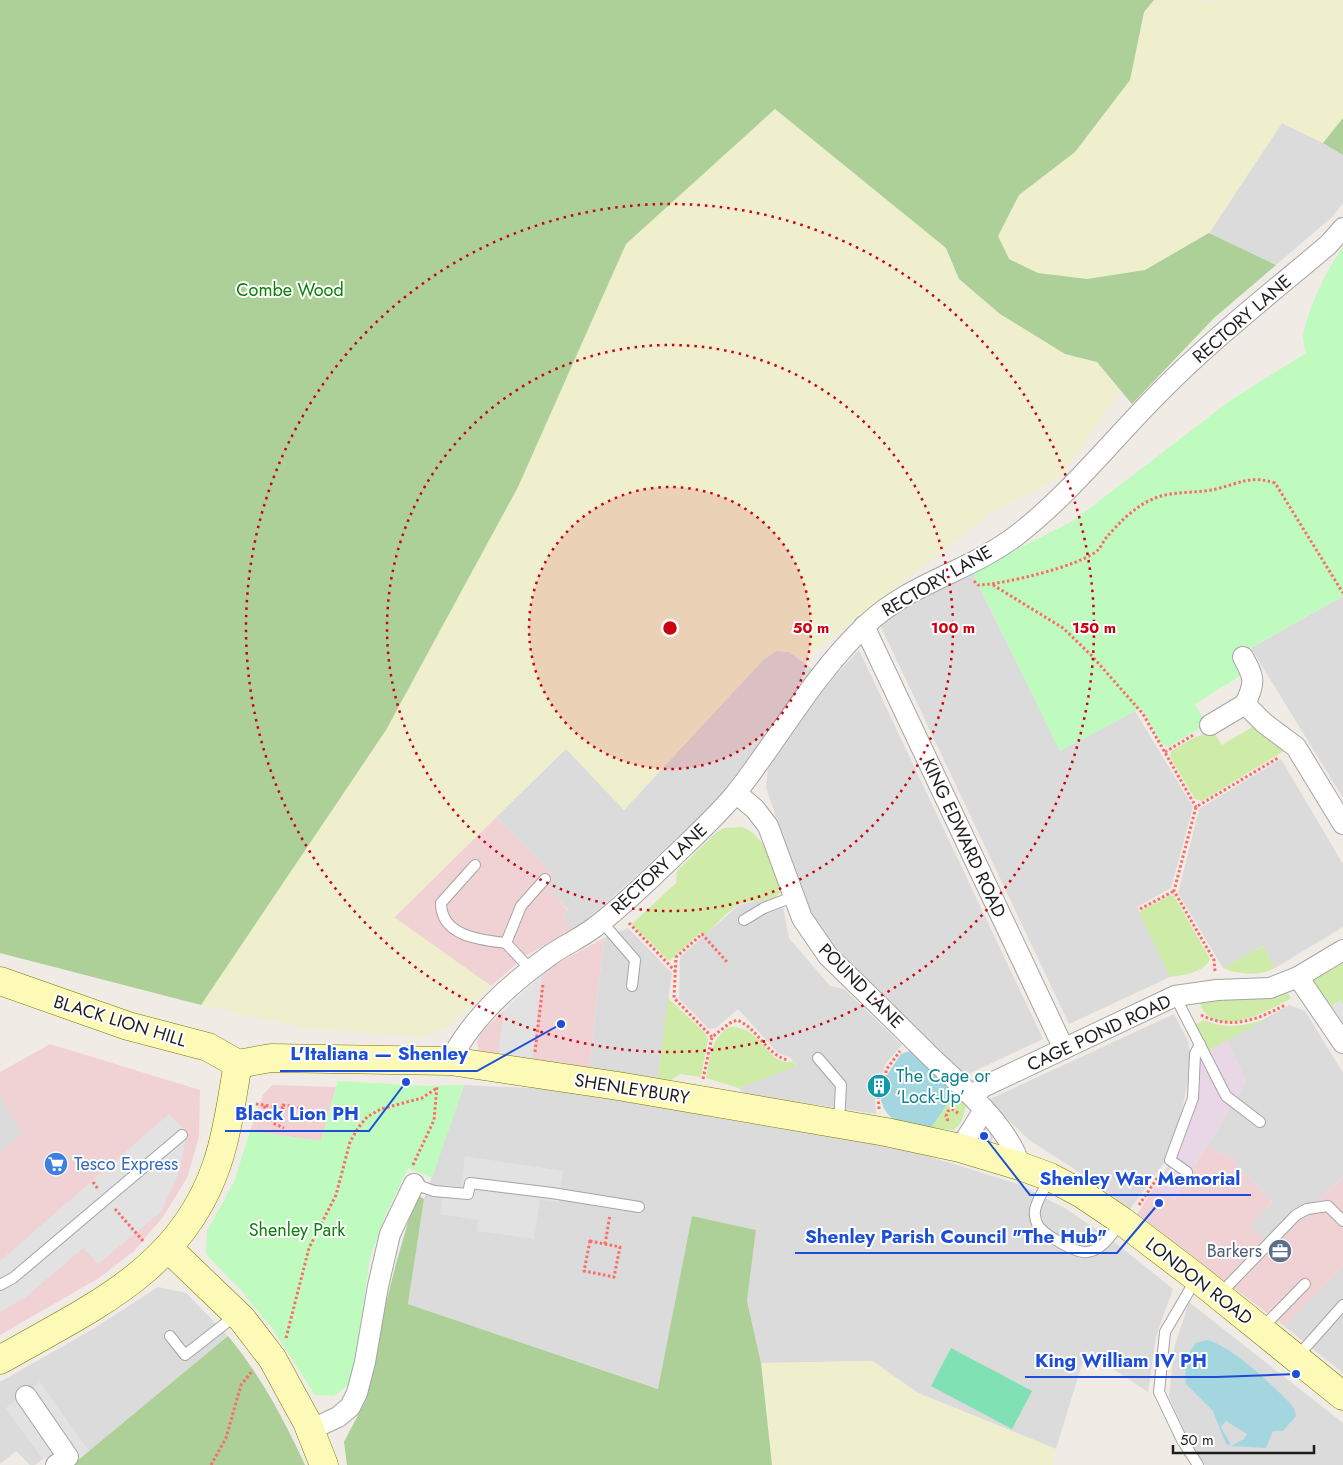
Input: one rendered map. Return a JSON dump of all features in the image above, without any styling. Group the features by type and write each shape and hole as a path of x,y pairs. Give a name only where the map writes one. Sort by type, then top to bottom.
{"main road":[{"name":"BLACK LION HILL","path":"0,981 128,1026 208,1047 238,1064"},
{"name":"SHENLEYBURY","path":"238,1064 272,1058 441,1077 532,1073 839,1124 960,1148 1020,1166"},
{"path":"0,1360 114,1295 147,1270 157,1246 192,1218 207,1190 218,1163 238,1064"},
{"name":"LONDON ROAD","path":"1020,1166 1050,1177 1082,1194 1124,1223 1197,1278 1343,1396"},
{"path":"157,1246 237,1314 272,1358 310,1430 324,1465"}],"street":[{"name":"RECTORY LANE","path":"441,1077 458,1045 473,1025 531,970 609,916 704,828 736,793 821,675 864,626 879,613 917,589 964,566 1016,536 1058,499 1161,390 1223,332 1328,245 1343,228"},
{"name":"KING EDWARD ROAD","path":"864,626 1064,1050"},
{"path":"1210,725 1245,704 1254,682 1243,657"},
{"path":"1245,704 1264,723 1296,747 1343,824"},
{"name":"POUND LANE","path":"736,793 755,809 768,826 802,918 828,956 978,1103 1007,1137 1017,1154 1020,1166"},
{"name":"CAGE POND ROAD","path":"978,1103 983,1087 1064,1050 1217,990 1302,985 1343,950"},
{"path":"1302,985 1343,1043"},
{"path":"960,1148 978,1103"},
{"path":"310,1430 338,1417 350,1407 357,1393 365,1362 378,1286 390,1234 414,1184"},
{"path":"26,1396 68,1457 56,1465"}],"lane":[{"path":"475,864 441,903 441,913 445,922 479,940 506,943 531,970"},
{"path":"506,943 521,906 545,879"},
{"path":"744,920 764,908 795,896"},
{"path":"609,916 634,960 632,986"},
{"path":"1179,1004 1226,1096 1260,1122"},
{"path":"1187,1172 1170,1160 1193,1098 1194,1054 1200,1044"},
{"path":"818,1058 841,1085 839,1124"},
{"path":"0,1285 13,1278 182,1134"},
{"path":"1050,1177 1035,1209 1036,1219 1040,1228 1071,1249 1086,1253 1097,1249 1107,1242 1124,1223"},
{"path":"414,1184 434,1191 468,1194 470,1183 639,1207"},
{"path":"1219,1296 1296,1215 1307,1209 1328,1206 1343,1221"},
{"path":"1197,1278 1165,1332 1158,1392 1182,1440 1198,1465"},
{"path":"1261,1329 1305,1284"},
{"path":"1297,1357 1343,1305"},
{"path":"170,1336 185,1355 237,1314"}],"path":[{"path":"964,566 978,585 993,585 1049,571 1097,551 1105,539 1127,517 1153,499 1171,494 1214,490 1258,478 1275,483 1343,592"},
{"path":"993,585 1064,628 1092,656 1143,714 1196,807"},
{"path":"1165,752 1210,725"},
{"path":"1215,972 1214,960 1174,890 1196,807 1296,747"},
{"path":"1140,909 1174,890"},
{"path":"609,916 676,971"},
{"path":"712,1037 674,998 676,957 702,934 726,962"},
{"path":"532,1073 546,958"},
{"path":"1179,1004 1219,1023 1251,1021 1263,1017 1302,985"},
{"path":"699,1100 712,1037 730,1023 737,1020 751,1028 776,1054 788,1060"},
{"path":"881,1114 878,1094 886,1088 886,1070 904,1047"},
{"path":"414,1184 411,1169 434,1120 441,1077"},
{"path":"285,1346 286,1330 309,1248 336,1195 350,1142 358,1128 367,1117 381,1109 422,1098 441,1077"},
{"path":"256,1104 301,1108"},
{"path":"264,1105 273,1123 284,1128"},
{"path":"1124,1223 1170,1160"},
{"path":"92,1182 106,1198 157,1246"},
{"path":"605,1244 611,1203"},
{"path":"590,1241 605,1244 620,1247 614,1277 584,1271 590,1241"},
{"path":"211,1465 226,1438 242,1385 253,1369 260,1366"}],"shaded area":[{"path":"1282,123 1343,155 1343,203 1332,217 1276,265 1209,233"},
{"path":"972,572 1060,751 1135,711 1193,807 1171,888 1137,907 1170,977 1069,1024 881,627 905,606"},
{"path":"1343,596 1343,798 1251,648"},
{"path":"859,650 1043,1039 962,1077 856,974 809,918 766,787 768,769 775,753 834,677"},
{"path":"777,651 789,652 812,669 753,752 716,801 585,922 572,930 563,915 568,910 546,885 554,879 546,867 496,817 566,748 624,810 757,664"},
{"path":"1281,759 1343,864 1343,927 1275,968 1263,946 1223,968 1178,893 1199,809"},
{"path":"496,817 546,867 554,879 547,885 568,911 563,915 572,930 527,955 491,986 394,918"},
{"path":"777,896 783,907 789,938 830,986 844,989 902,1045 886,1063 880,1080 874,1083 876,1114 746,1094 738,1088 797,1065 789,1057 778,1053 738,1009 716,1028 709,1029 679,999 680,957 739,905"},
{"path":"628,928 672,973 658,1078 589,1068 604,938"},
{"path":"604,938 589,1068 479,1051 477,1042 483,1030 551,967"},
{"path":"542,975 532,1059 498,1054 504,1010"},
{"path":"1340,1000 1343,1005 1343,1028 1330,1007"},
{"path":"1289,1005 1305,1011 1343,1073 1343,1177 1315,1204 1265,1241 1249,1225 1272,1202 1231,1158 1207,1146 1246,1082 1227,1040"},
{"path":"1174,1014 1188,1041 1190,1052 1188,1080 1179,1126 1168,1158 1130,1209 1073,1168 1029,1140 988,1100"},
{"path":"1227,1040 1246,1082 1174,1200 1154,1188 1178,1151 1193,1116 1197,1096 1198,1057"},
{"path":"50,1044 200,1090 199,1137 187,1178 163,1217 134,1251 99,1278 0,1335 0,1153 22,1134 0,1096 0,1072"},
{"path":"272,1085 336,1087 321,1141 250,1131 263,1095"},
{"path":"464,1085 548,1089 699,1110 711,1117 905,1149 1018,1184 1068,1210 1116,1243 1173,1289 1156,1336 1148,1392 1086,1351 1056,1449 918,1393 872,1361 761,1363 747,1301 756,1230 692,1216 659,1389 408,1304 424,1199"},
{"path":"0,1096 23,1134 0,1153"},
{"path":"169,1114 187,1133 178,1175 161,1212 98,1264 83,1248 26,1297 0,1312 0,1261"},
{"path":"985,1128 993,1136 991,1143 980,1142 978,1139 982,1129"},
{"path":"1207,1146 1231,1158 1272,1202 1250,1225 1265,1241 1299,1206 1315,1204 1343,1177 1343,1266 1284,1326 1137,1214 1154,1188 1174,1200"},
{"path":"465,1156 563,1171 558,1202 540,1199 534,1239 477,1231 478,1220 440,1214 444,1185 461,1187"},
{"path":"1343,1266 1343,1373 1284,1326"},
{"path":"158,1287 186,1293 228,1336 89,1451 40,1383 6,1408 43,1459 35,1465 30,1465 16,1451 0,1464 0,1382 93,1329"},
{"path":"1189,1302 1343,1423 1343,1465 1205,1465 1192,1447 1169,1397 1174,1348"},
{"path":"40,1382 89,1451 72,1465 53,1465 47,1457 43,1459 6,1408"}],"green space":[{"name":"Combe Wood","path":"0,0 1154,0 1144,12 1130,80 1075,152 1019,195 998,236 1009,259 1038,273 1087,279 1145,270 1209,233 1276,265 1214,318 1132,404 1097,362 1065,354 1000,314 959,279 946,248 775,109 626,244 518,487 386,730 201,1005 0,953"},
{"path":"1154,0 1199,0 1204,3 1214,0 1343,0 1343,118 1323,143 1282,123 1209,233 1145,270 1087,279 1038,273 1009,259 998,236 1019,195 1075,152 1130,80 1144,12"},
{"path":"775,109 946,248 959,279 1065,354 1097,362 1120,392 1061,476 990,513 803,661 789,652 777,651 767,656 624,810 566,749 394,917 491,986 448,1027 423,1037 306,1028 201,1005 386,730 518,487 626,244"},
{"path":"1343,118 1343,155 1323,143"},
{"path":"1343,248 1343,596 1236,656 1245,673 1195,704 1204,720 1200,728 1168,747 1162,744 1141,708 1060,751 972,572 1073,521 1231,400 1306,353 1303,337 1308,316 1331,266"},
{"path":"1254,726 1287,749 1202,801 1195,799 1170,757 1171,752 1191,739 1208,733 1214,733 1222,745"},
{"path":"742,827 758,838 763,845 772,863 781,892 772,898 745,902 735,907 705,935 701,932 669,961 632,924 676,883 677,871 717,832 724,828"},
{"path":"1170,895 1174,896 1210,959 1207,964 1198,970 1170,977 1139,912"},
{"path":"1263,946 1275,968 1269,971 1249,974 1223,968"},
{"path":"1343,958 1343,1005 1340,1000 1330,1007 1313,982 1315,977"},
{"path":"1288,993 1291,998 1268,1010 1255,1016 1227,1022 1215,1020 1205,1013 1199,1000 1205,997 1254,999"},
{"path":"668,998 706,1034 708,1039 701,1077 680,1074 669,1081 658,1078"},
{"path":"1268,1018 1208,1051 1194,1025 1204,1020 1220,1025 1236,1026"},
{"path":"730,1027 741,1028 750,1033 777,1059 784,1062 793,1061 797,1066 738,1088 706,1078 712,1049 719,1037"},
{"name":"Shenley Park","path":"338,1081 427,1086 464,1085 432,1178 408,1168 387,1212 370,1258 354,1373 347,1386 334,1396 315,1395 272,1328 240,1289 206,1254 207,1231 234,1182 250,1131 321,1141"},
{"path":"954,1094 966,1106 961,1122 954,1130 931,1128"},
{"path":"419,1196 424,1199 408,1304 658,1389 692,1216 756,1230 747,1301 761,1363 772,1465 347,1465 344,1442 366,1400 375,1366 381,1322 397,1260 411,1212"},
{"path":"228,1336 251,1366 271,1398 305,1465 72,1465"},
{"path":"951,1348 1032,1391 1012,1429 931,1386"},
{"path":"872,1361 918,1393 1056,1449 1052,1465 772,1465 761,1363"}],"water":[{"path":"910,1051 954,1094 931,1128 904,1123 892,1118 883,1106 880,1096 885,1094 890,1088 887,1075 901,1054"},
{"path":"1207,1340 1216,1343 1240,1358 1277,1390 1294,1408 1296,1416 1283,1431 1273,1431 1266,1448 1231,1446 1244,1439 1247,1434 1226,1421 1221,1427 1230,1443 1229,1445 1226,1444 1213,1411 1186,1384 1185,1374 1189,1352 1196,1343"}],"place":[{"name":"L'Italiana — Shenley","path":"561,1024"},
{"name":"Black Lion PH","path":"406,1082"},
{"name":"The Cage or ‘Lock-Up’","path":"879,1086"},
{"name":"Shenley War Memorial","path":"984,1136"},
{"name":"Tesco Express","path":"56,1164"},
{"name":"Shenley Parish Council \"The Hub\"","path":"1159,1203"},
{"name":"Barkers","path":"1280,1251"},
{"name":"King William IV PH","path":"1296,1374"}]}
